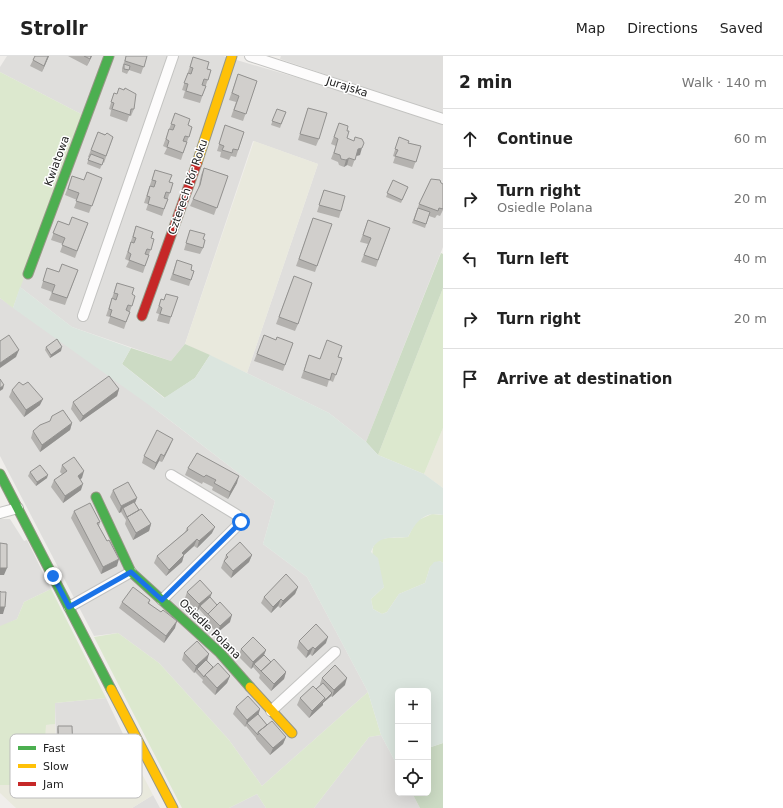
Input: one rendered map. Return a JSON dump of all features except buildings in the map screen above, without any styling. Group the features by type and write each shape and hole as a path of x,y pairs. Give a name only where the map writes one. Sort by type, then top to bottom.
{"street":[{"name":"Kwiatowa","path":"28,274 109,56"},
{"path":"83,316 173,56"},
{"name":"Czterech Pór Roku","path":"142,316 183,204 232,56"},
{"name":"Jurajska","path":"250,56 443,120"},
{"path":"0,474 135,734"},
{"path":"162,600 241,522 237,515 171,475"},
{"name":"Osiedle Polana","path":"96,497 131,572 220,653 292,733"},
{"path":"0,513 18,508"},
{"path":"69,607 131,572"},
{"path":"272,710 335,652"},
{"path":"142,748 173,808"}],"shaded area":[{"path":"7,56 223,56 370,99 443,125 443,247 366,442 329,413 247,373 318,164 253,141 185,344 171,361 72,327 20,287 83,115 0,72 0,67"},
{"path":"281,56 443,56 443,114 280,59"},
{"path":"254,141 318,164 247,373 185,344"},
{"path":"20,287 72,327 131,348 122,364 164,398 195,378 210,355 329,413 366,442 378,455 424,474 443,488 443,515 430,514 425,516 417,523 408,537 386,538 377,543 374,547 371,552 378,558 384,587 371,599 373,609 382,614 387,612 399,594 425,583 430,567 434,562 440,561 443,563 443,743 431,747 431,688 395,688 395,761 381,735 368,692 307,577 263,544 275,501 163,415 13,308"},
{"path":"0,298 138,396 275,501 263,544 307,577 368,692 262,786 229,740 159,663 118,633 94,636 0,456"},
{"path":"443,428 443,488 424,474"},
{"path":"0,519 10,519 24,541 27,540 51,589 24,602 17,619 3,626 0,626"},
{"path":"106,698 123,734 56,734 55,703"},
{"path":"55,724 55,734 46,734 46,725"},
{"path":"381,735 395,761 395,796 414,796 420,808 314,808 369,737"},
{"path":"142,774 153,795 132,808 16,808 0,793 0,785 10,785 10,798 142,798"},
{"path":"257,794 266,808 229,808"},
{"path":"153,795 160,808 132,808"}],"green space":[{"path":"0,72 83,115 13,308 0,298"},
{"path":"441,253 443,254 443,288 378,455 366,442"},
{"path":"443,288 443,428 424,474 378,455"},
{"path":"185,344 210,355 195,378 165,398 122,364 131,348 171,361"},
{"path":"432,514 443,515 443,563 440,561 430,567 425,583 399,594 387,612 382,614 373,609 371,599 384,587 374,560 373,547 376,542 385,538 408,537 416,521"},
{"path":"51,589 106,698 55,703 55,724 46,725 46,734 10,734 10,785 0,785 0,626 17,619 24,602"},
{"path":"118,633 159,663 229,740 262,786 368,692 381,735 369,737 314,808 266,808 257,794 229,808 182,808 94,637"},
{"path":"443,743 443,808 420,808 414,796 431,796 431,747"}],"traffic: fast":[{"path":"28,274 109,56"},
{"path":"0,474 111,689"},
{"path":"96,497 131,572 220,653 250,687"}],"traffic: slow":[{"path":"197,163 232,56"},
{"path":"250,687 292,733"},
{"path":"111,689 134,734"},
{"path":"142,748 173,808"}],"traffic: jam":[{"path":"142,316 197,163"}],"route":[{"path":"53,576 69,607 131,572 162,600 241,522"}]}
